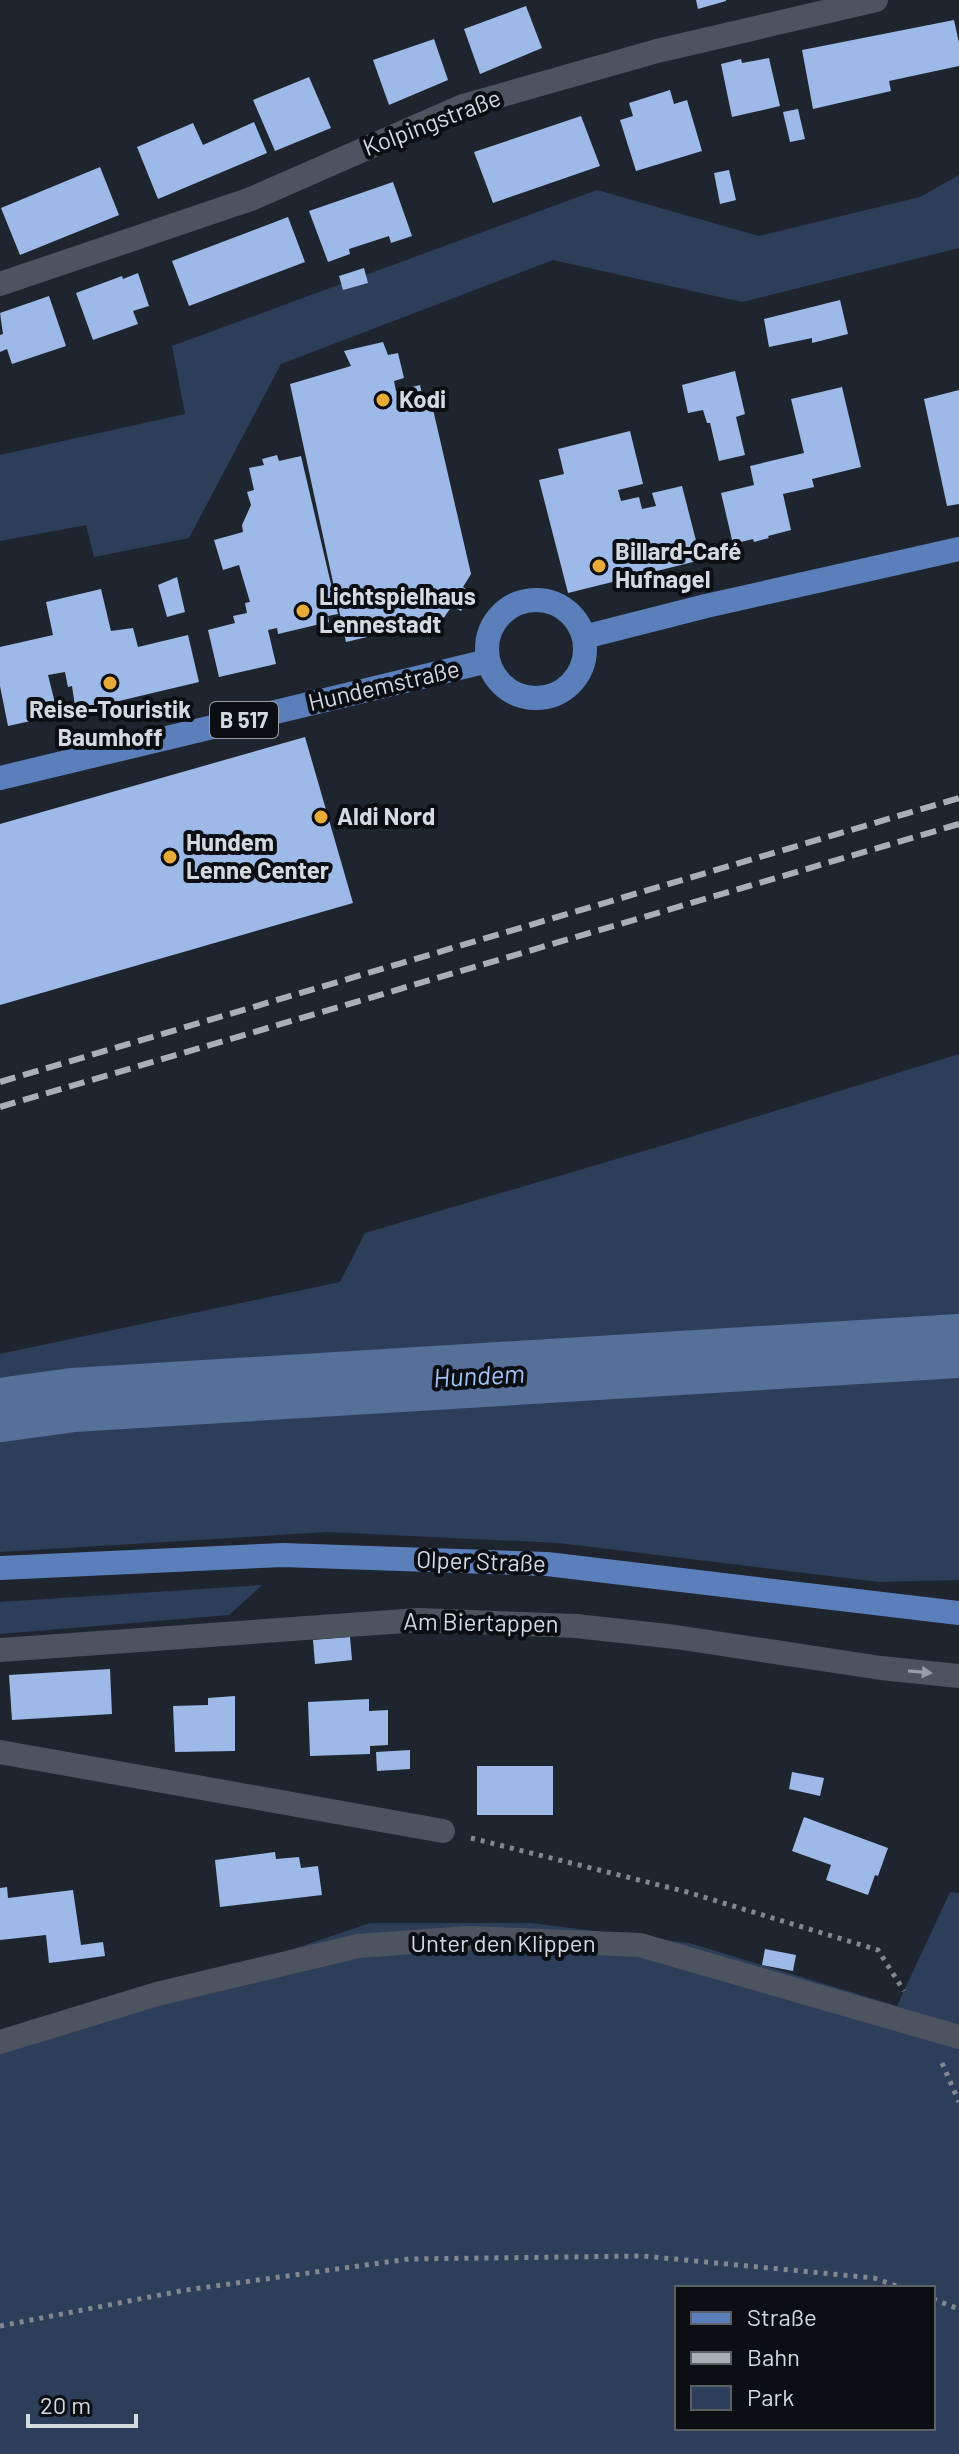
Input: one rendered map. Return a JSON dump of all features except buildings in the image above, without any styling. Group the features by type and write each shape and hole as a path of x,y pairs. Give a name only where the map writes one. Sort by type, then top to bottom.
{"main road":[{"path":"584,637 722,602 959,549"},
{"path":"525,601 555,603 568,611 584,637 586,652 582,668 563,691 548,697 518,695 494,675 488,661 487,646 491,630 499,617 510,607 525,601"},
{"name":"Hundemstraße","path":"0,778 488,661"},
{"name":"Olper Straße","path":"0,1568 283,1555 547,1564 959,1613"}],"street":[{"name":"Kolpingstraße","path":"0,284 251,199 463,106 657,51 876,0"},
{"name":"Am Biertappen","path":"0,1650 419,1620 576,1626 959,1676"},
{"path":"0,1752 443,1831"},
{"name":"Unter den Klippen","path":"0,2042 157,1994 358,1946 469,1938 640,1945 959,2037"}],"path":[{"path":"443,1831 687,1892 878,1950 928,2028"},
{"path":"0,2326 186,2290 409,2259 643,2256 874,2278 896,2286"},
{"path":"935,2300 959,2309"}],"green space":[{"path":"959,175 959,248 742,302 553,260 281,364 189,538 94,557 86,525 0,541 0,455 185,414 172,346 597,190 759,236 920,197"},
{"path":"959,1054 959,1580 879,1582 559,1543 328,1532 0,1552 0,1354 340,1282 365,1233"},
{"path":"262,1585 229,1615 0,1634 0,1602"},
{"path":"950,1892 959,1893 959,2454 0,2454 0,2048 370,1923 531,1923 689,1943 897,2006"}],"waterway":[{"name":"Hundem","path":"0,1410 73,1400 959,1346"}],"railway":[{"path":"0,1082 959,798"},
{"path":"0,1107 959,824"}],"place":[{"name":"Kodi","path":"383,400"},
{"name":"Billard-Café Hufnagel","path":"599,566"},
{"name":"Lichtspielhaus Lennestadt","path":"303,611"},
{"name":"Reise-Touristik Baumhoff","path":"110,683"},
{"name":"Aldi Nord","path":"321,817"},
{"name":"Hundem Lenne Center","path":"170,857"}]}
